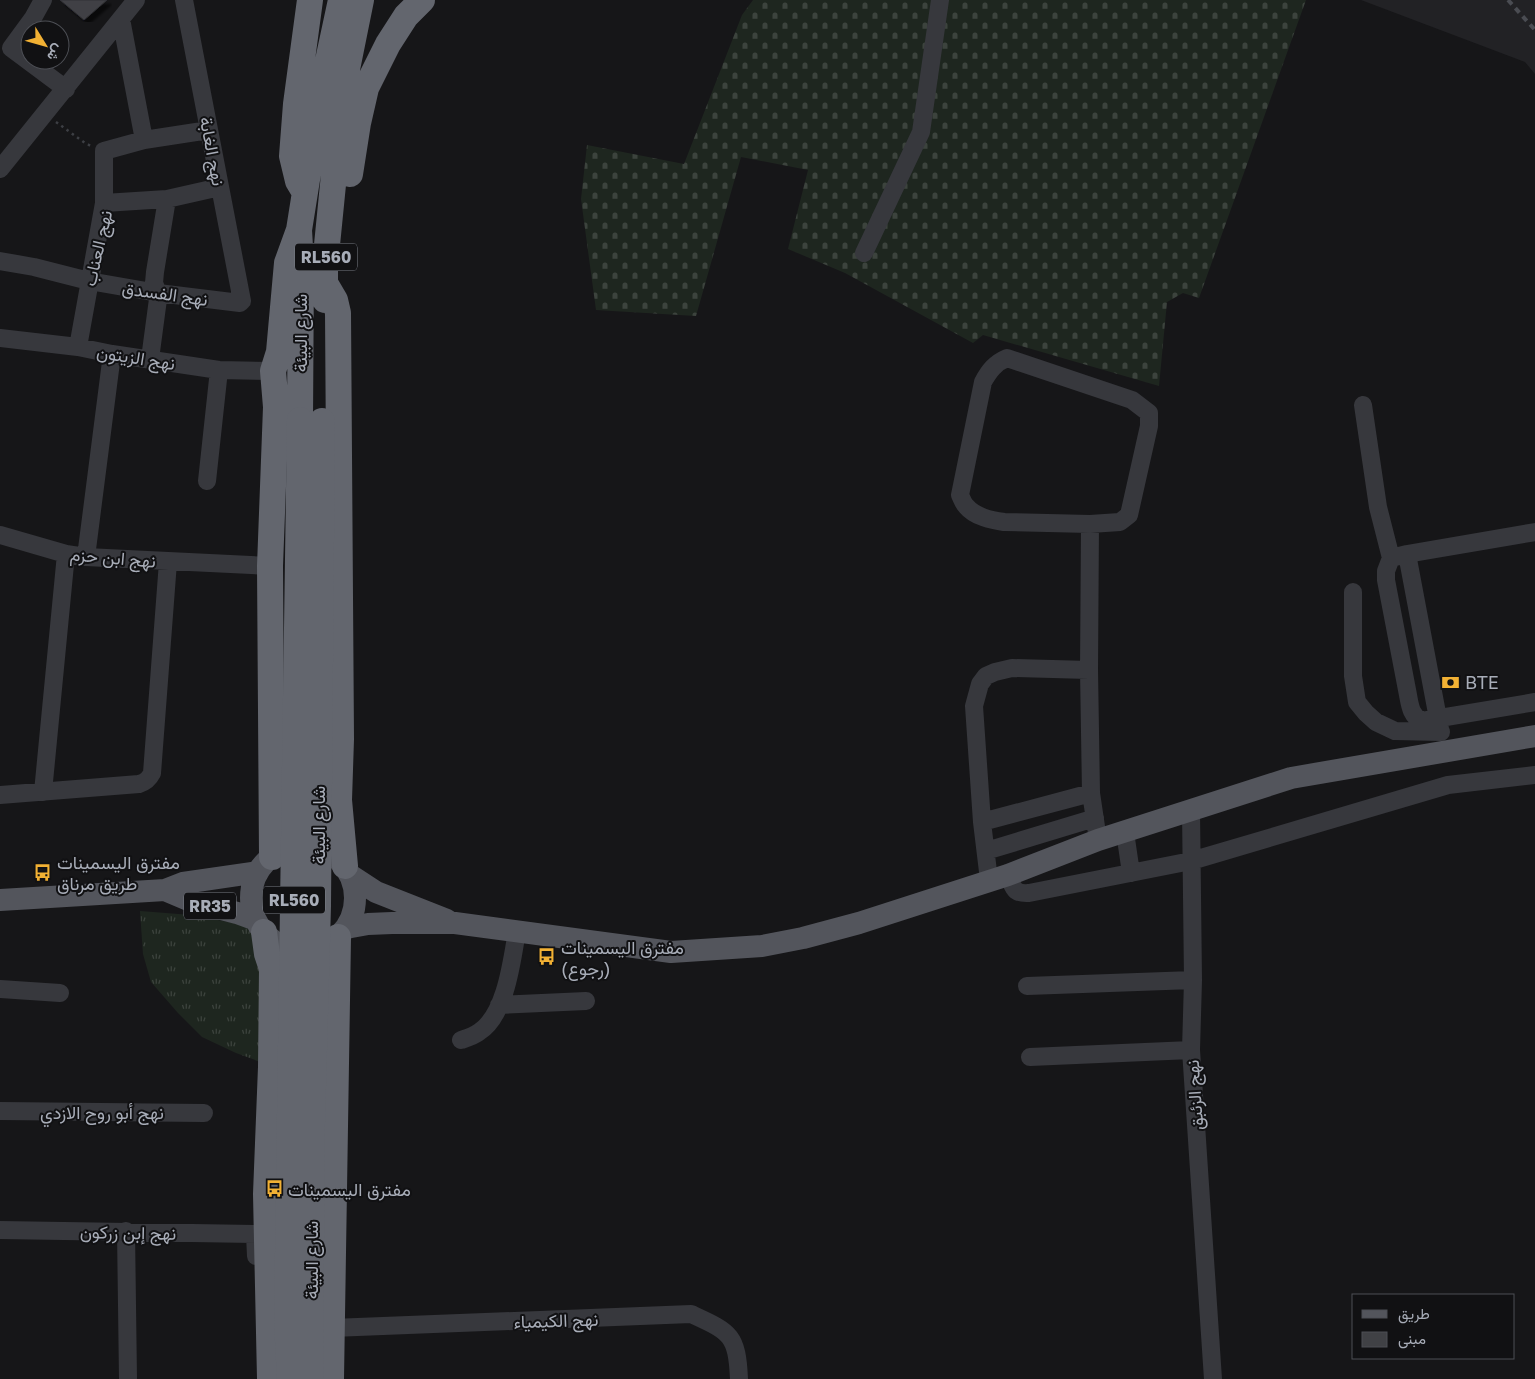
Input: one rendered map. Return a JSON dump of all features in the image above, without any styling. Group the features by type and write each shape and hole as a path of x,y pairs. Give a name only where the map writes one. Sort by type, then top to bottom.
{"highway":[{"path":"304,192 298,181 292,156 296,104 310,0"},
{"name":"RL560","path":"290,1379 288,1322 311,420 321,374 331,96 340,0"},
{"name":"RL560","path":"331,96 361,0"},
{"path":"348,870 339,800 341,739 338,313 325,274 345,228 352,156 366,88 388,44 406,16 422,0"},
{"name":"شارع البيئة","path":"310,1379 312,1123 318,906 311,420 299,230 304,192 331,96"},
{"path":"265,864 270,566 276,407 272,370 278,352 287,263 299,230"},
{"path":"260,926 272,969 271,1067 266,1194 270,1379"},
{"path":"331,1379 342,932"}],"main road":[{"path":"342,932 368,924 455,923 671,952 762,946 803,938 859,923 998,877 1098,840 1291,778 1442,734 1535,736"},
{"path":"348,870 354,888 355,902 352,916 342,932 324,946 308,950 292,948 276,942 260,926 252,904 253,887 265,864 286,849 302,846 318,848 333,855 348,870 376,892 455,923"},
{"name":"RR35","path":"0,900 165,890 183,883 265,864"},
{"name":"RR35","path":"165,890 191,901 237,913 260,926"}],"street":[{"path":"44,0 11,48 66,89"},
{"path":"3,158 45,114 136,0"},
{"name":"نهج الغابة","path":"184,0 242,302"},
{"path":"864,253 921,132 940,0"},
{"path":"121,18 144,140"},
{"path":"104,203 104,151 144,140 209,130"},
{"name":"نهج العناب","path":"78,347 104,203 167,199 220,187"},
{"path":"150,359 158,293 154,283 155,272 167,199"},
{"name":"نهج الفسدق","path":"0,261 34,267 89,281 158,293 242,302"},
{"name":"نهج الزيتون","path":"0,338 78,347 219,370 272,370"},
{"path":"86,557 112,354"},
{"path":"1007,358 1132,400 1149,413 1149,426 1129,515 1120,522 1090,524 1004,522 991,520 975,514 966,506 960,495 983,382 990,369 1000,361 1007,358"},
{"path":"207,481 219,370"},
{"path":"1363,406 1378,507 1399,556 1442,734"},
{"path":"1090,524 1089,670 1091,793 1098,840"},
{"path":"1442,734 1415,718 1411,710 1386,580 1386,571 1399,556 1535,532"},
{"name":"نهج ابن حزم","path":"0,535 66,554 86,557 270,566"},
{"path":"43,792 66,554"},
{"path":"0,794 140,784 146,782 150,777 152,773 168,562"},
{"path":"1352,592 1353,676 1357,702 1366,714 1376,722 1395,731 1442,734 1535,702"},
{"path":"1089,670 1012,668 986,676 980,684 974,706 982,822 986,851 998,877 1020,893 1191,861 1448,785 1535,775"},
{"path":"982,822 1091,793"},
{"name":"نهج الزئبق","path":"1191,811 1193,980 1191,1050 1213,1379"},
{"path":"986,851 1095,818"},
{"path":"1125,832 1131,873"},
{"path":"461,1040 481,1032 494,1016 510,968 517,931"},
{"path":"1027,986 1193,980"},
{"path":"0,989 60,993"},
{"path":"499,1005 586,1001"},
{"path":"1030,1057 1191,1050"},
{"name":"نهج أبو روح الازدي","path":"0,1111 204,1113"},
{"name":"نهج إبن زركون","path":"0,1230 255,1234 259,1379"},
{"path":"126,1232 128,1379"},
{"name":"نهج الكيمياء","path":"332,1328 691,1314 727,1333 735,1346 739,1379"}],"path":[{"path":"45,114 85,143 104,151"}],"shaded area":[{"path":"1361,0 1535,0 1535,74 1525,62"}],"green space":[{"path":"753,0 1306,0 1199,298 1183,293 1167,302 1159,386 983,335 973,343 845,273 788,249 808,170 741,157 696,316 596,310 581,199 587,145 684,164 742,15"},
{"path":"140,911 191,915 244,925 263,942 274,1067 236,1053 202,1037 151,982 143,954"}],"building":[{"path":"60,0 107,0 84,20"}],"railway":[{"path":"1508,0 1535,30"}],"place":[{"name":"BTE","path":"1451,682"},
{"name":"مفترق اليسمينات طريق مرناق","path":"43,872"},
{"name":"مفترق اليسمينات (رجوع)","path":"547,957"},
{"name":"مفترق اليسمينات","path":"274,1189"}]}
